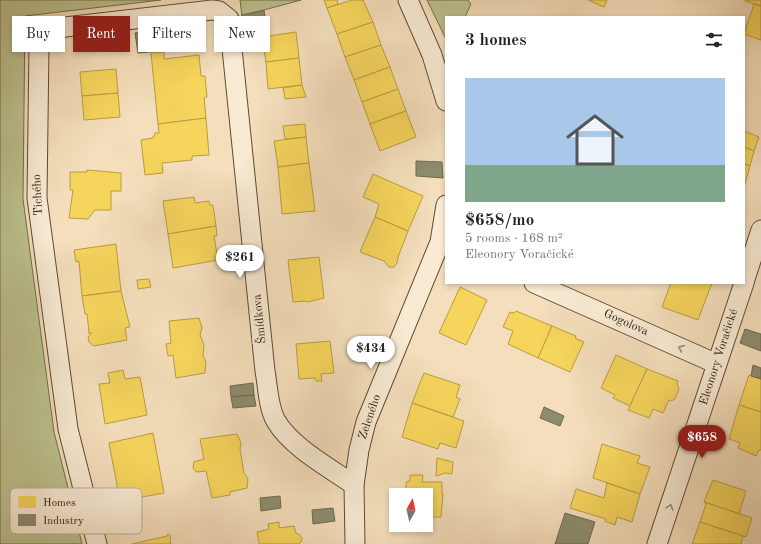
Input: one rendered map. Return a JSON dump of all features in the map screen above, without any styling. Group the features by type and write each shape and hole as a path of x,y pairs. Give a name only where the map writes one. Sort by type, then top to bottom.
{"street":[{"path":"408,0 432,55 445,98"},
{"name":"Tichého","path":"83,488 68,429 37,198 40,38 42,32 48,29 212,10 219,11 225,16"},
{"name":"Šmídkova","path":"232,52 265,371 271,409 276,421 288,437 354,485"},
{"name":"Zeleného","path":"355,544 354,485 359,450 366,422 443,243 445,218"},
{"name":"Eleonory Voračické","path":"745,279 761,230"},
{"name":"Gogolova","path":"536,284 717,364"},
{"name":"Eleonory Voračické","path":"657,544 743,284"},
{"name":"Tichého","path":"94,534 97,544"}],"green space":[{"path":"0,0 161,0 25,16 12,16 12,52 25,52 23,199 54,432 68,488 10,488 10,534 80,534 82,544 0,544"},
{"path":"240,0 301,0 242,16"},
{"path":"427,0 468,0 471,4 465,16 445,16 445,37"}],"building: Homes":[{"path":"324,0 337,0 338,4 327,8"},
{"path":"352,0 363,0 373,22 337,34 327,8"},
{"path":"588,0 607,0 604,7"},
{"path":"745,0 761,0 761,6 745,1"},
{"path":"754,4 761,6 761,40 745,34"},
{"path":"373,22 381,45 345,57 337,34"},
{"path":"296,32 299,58 266,62 264,52 270,52 270,36"},
{"path":"381,45 390,67 354,80 345,57"},
{"path":"164,52 164,59 199,55 201,76 205,76 207,97 204,98 206,118 158,124 151,53"},
{"path":"299,58 302,85 268,89 266,62"},
{"path":"390,67 398,89 362,102 354,80"},
{"path":"116,69 118,93 82,96 80,72"},
{"path":"302,85 306,97 285,99 283,88"},
{"path":"398,89 406,111 370,124 362,102"},
{"path":"118,93 120,117 84,120 82,96"},
{"path":"406,111 416,137 380,151 370,124"},
{"path":"206,118 209,155 192,156 192,160 162,163 163,173 145,175 141,140 153,138 155,133 159,133 158,124"},
{"path":"305,124 306,137 285,139 283,126"},
{"path":"745,131 759,137 754,151 745,147"},
{"path":"306,137 309,163 278,167 274,141"},
{"path":"745,147 754,151 750,166 745,164"},
{"path":"309,163 315,211 282,214 278,167"},
{"path":"745,164 750,166 745,184"},
{"path":"87,170 121,173 121,191 111,191 111,210 95,210 88,219 69,218 73,190 70,190 70,172 87,172"},
{"path":"373,174 423,196 408,231 375,217 379,204 363,197"},
{"path":"194,197 195,203 209,201 210,205 213,205 216,226 168,234 163,201"},
{"path":"375,217 408,231 397,263 394,267 389,267 384,261 360,252"},
{"path":"216,226 217,236 214,236 218,260 173,268 168,234"},
{"path":"116,244 121,291 82,296 79,261 76,262 74,250"},
{"path":"319,257 324,298 308,302 293,302 288,260"},
{"path":"149,279 151,287 138,289 137,280"},
{"path":"671,284 712,284 698,320 662,307"},
{"path":"460,287 487,300 466,345 439,333"},
{"path":"121,291 130,327 125,328 127,340 94,346 89,342 88,337 92,333 88,333 87,314 85,314 82,296"},
{"path":"516,311 552,326 538,358 508,344 513,331 503,327 510,312 514,313"},
{"path":"199,318 202,328 200,335 204,345 203,356 206,362 205,373 176,378 173,355 168,356 166,344 171,343 169,321"},
{"path":"552,326 576,336 575,338 584,342 570,372 538,358"},
{"path":"330,341 334,373 321,374 322,381 316,381 315,378 299,379 296,344"},
{"path":"616,355 647,369 630,406 613,398 615,395 601,388"},
{"path":"647,369 678,381 677,384 679,389 675,399 671,401 669,400 663,413 653,409 649,418 628,410"},
{"path":"123,370 125,379 140,377 147,415 105,424 99,384 110,383 108,373"},
{"path":"424,373 460,385 456,397 460,399 453,417 412,403"},
{"path":"749,375 761,379 761,412 739,405"},
{"path":"412,403 464,421 456,448 440,443 438,449 402,437"},
{"path":"739,405 761,412 761,450 759,450 756,456 738,448 740,443 729,439"},
{"path":"153,433 164,493 142,497 142,488 118,488 109,443"},
{"path":"237,434 241,443 240,449 244,473 248,479 247,488 230,492 230,495 212,498 206,471 196,472 193,468 194,462 204,459 200,439"},
{"path":"602,444 640,456 637,463 650,467 640,494 593,478"},
{"path":"437,458 453,462 452,474 445,473 436,476"},
{"path":"410,475 423,475 422,482 442,482 443,494 441,517 433,517 433,488 406,488 406,482 410,481"},
{"path":"713,480 746,491 739,514 704,502"},
{"path":"607,483 640,494 632,522 617,517 615,525 605,521 606,519 570,508 576,489 604,498"},
{"path":"704,502 752,518 746,537 700,522 706,504"},
{"path":"279,522 279,528 294,526 296,533 302,538 301,542 299,544 259,544 257,532 269,529 268,524"},
{"path":"700,522 743,536 741,544 692,544"},
{"path":"168,534 170,535 171,544 132,544 167,536"}],"building: Industry":[{"path":"264,10 265,16 242,16"},
{"path":"138,32 138,52 149,52 138,53 135,33"},
{"path":"416,161 442,162 443,178 416,176"},
{"path":"745,329 761,334 761,351 740,343"},
{"path":"753,365 761,368 761,379 751,376"},
{"path":"253,383 254,395 231,397 230,386"},
{"path":"254,395 256,406 233,408 231,397"},
{"path":"544,407 564,416 560,426 540,418"},
{"path":"280,496 281,508 261,511 260,498"},
{"path":"333,508 335,521 313,524 312,510"},
{"path":"565,513 595,522 588,544 555,544"}]}
